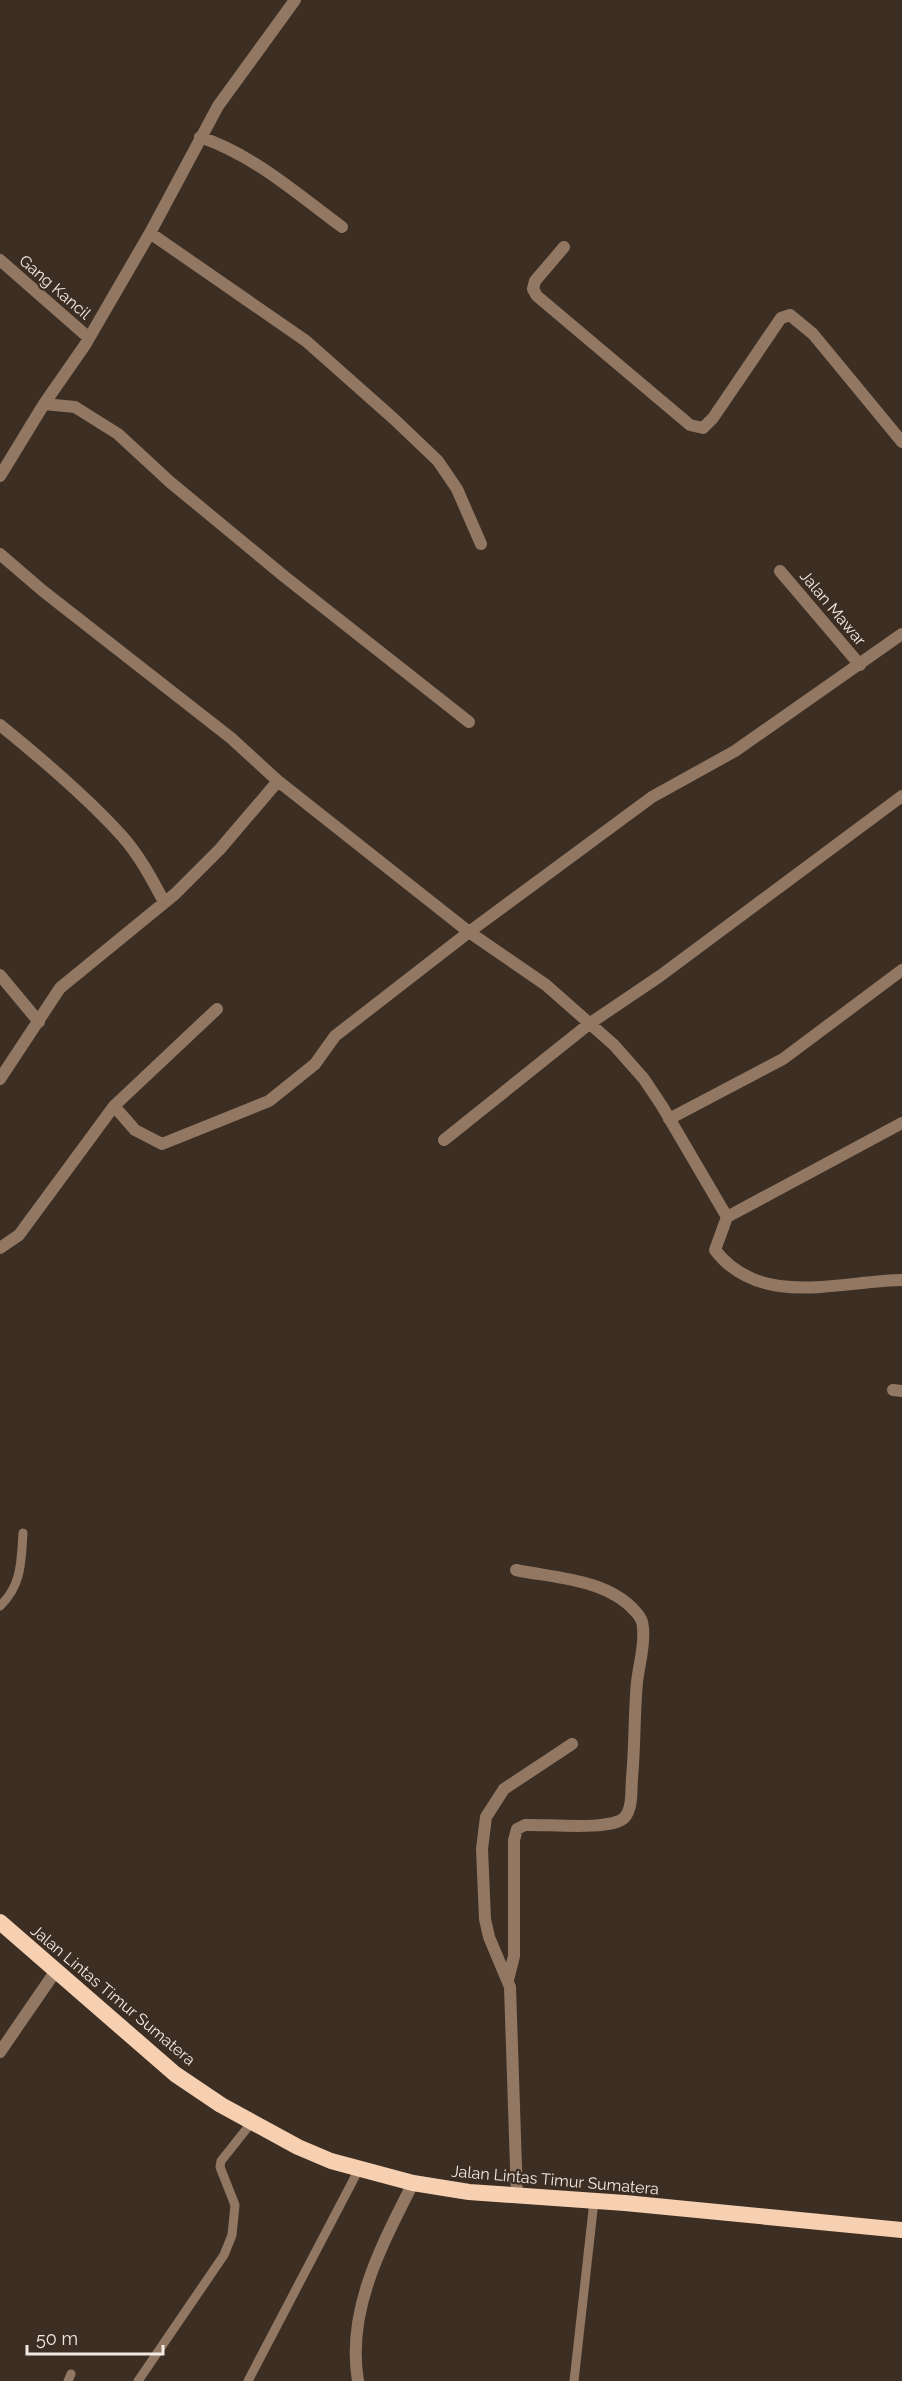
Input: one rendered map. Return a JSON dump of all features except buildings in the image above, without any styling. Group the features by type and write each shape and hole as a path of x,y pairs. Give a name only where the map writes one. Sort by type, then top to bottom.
{"highway":[{"name":"Jalan Lintas Timur Sumatera","path":"2,1929 175,2074 252,2122 298,2147 359,2169 413,2183 517,2197 594,2201 902,2230"}],"street":[{"path":"0,476 44,404 89,338 150,233 218,106 295,0"},
{"path":"200,137 228,146 342,227"},
{"path":"150,233 306,341 394,419 438,461 457,489 481,544"},
{"path":"564,247 536,281 533,289 537,296 690,425 703,428 713,418 781,318 790,315 813,334 902,442"},
{"name":"Gang Kancil","path":"0,260 89,338"},
{"path":"44,404 75,407 118,434 170,482 285,577 469,722"},
{"path":"0,554 43,591 231,738 278,781 468,932 546,986 614,1045 644,1078 727,1217"},
{"name":"Jalan Mawar","path":"780,572 860,665"},
{"path":"114,1106 135,1130 162,1144 269,1101 315,1064 335,1036 468,932 652,797 735,751 902,634"},
{"path":"0,725 39,757 122,837 148,872 164,902"},
{"path":"0,1079 60,988 75,973 164,902 220,849 278,781"},
{"path":"444,1140 589,1024 660,976 902,796"},
{"path":"669,1119 783,1059 902,970"},
{"path":"0,975 39,1022"},
{"path":"0,1248 19,1235 114,1106 217,1009"},
{"path":"902,1123 727,1217 715,1250 731,1268 752,1280 784,1288 902,1280"},
{"path":"516,1570 581,1582 603,1590 626,1603 638,1615 643,1625 629,1811 620,1821 604,1825 525,1825 518,1829 514,1840 514,1956 508,1980 517,2197"},
{"path":"508,1980 489,1937 485,1919 482,1849 486,1817 504,1789 572,1744"},
{"path":"0,2052 55,1972"},
{"path":"358,2381 354,2341 366,2288 376,2257 413,2183"}],"lane":[{"path":"0,1606 16,1588 20,1574 23,1533"},
{"path":"138,2381 224,2254 232,2235 235,2205 220,2167 221,2161 252,2122"},
{"path":"248,2381 359,2169"},
{"path":"574,2381 594,2201"}]}
